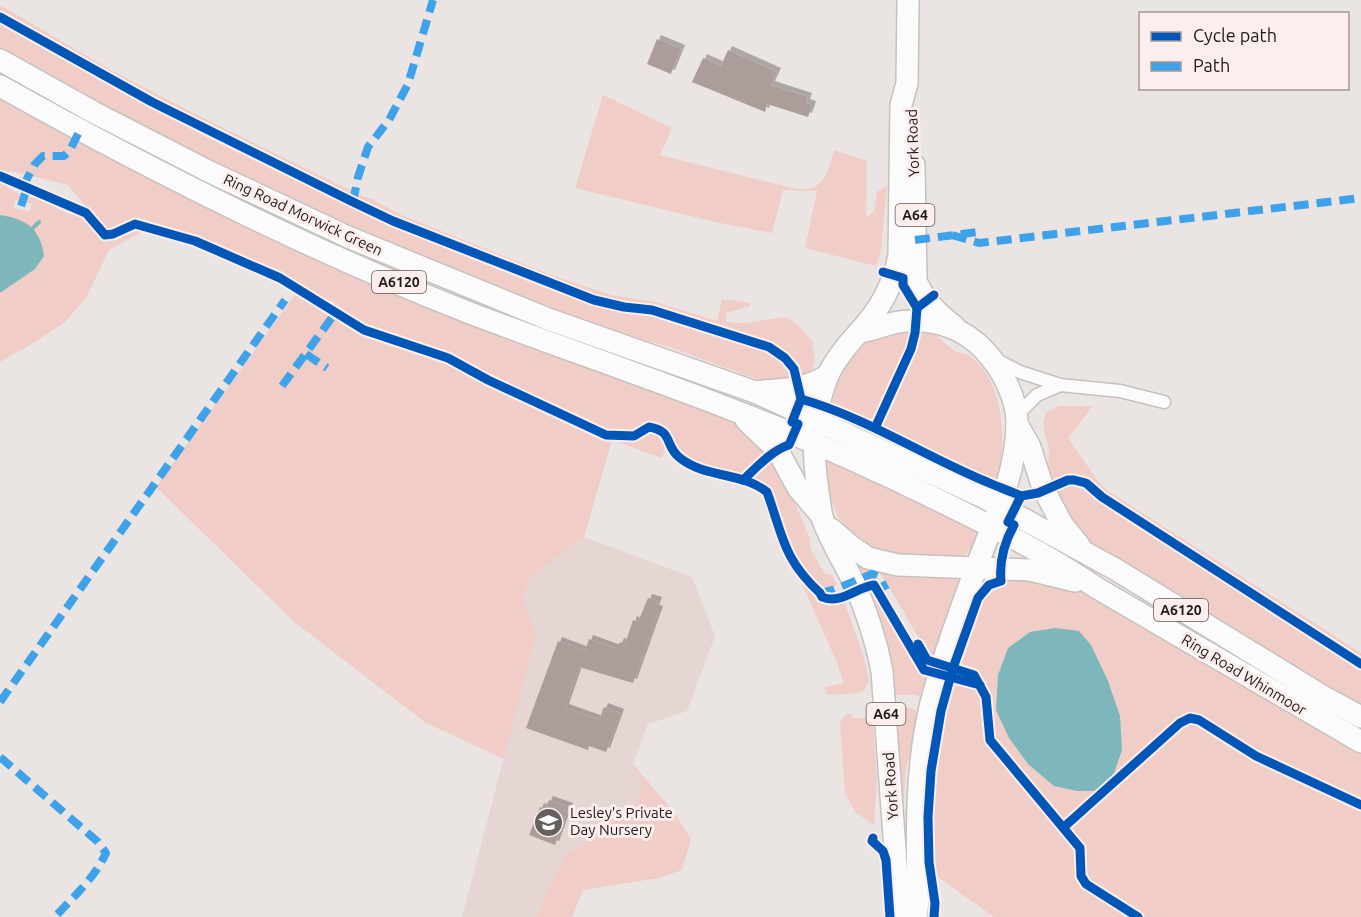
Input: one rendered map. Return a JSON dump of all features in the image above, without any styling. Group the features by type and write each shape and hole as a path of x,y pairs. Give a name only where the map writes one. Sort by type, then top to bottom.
{"highway":[{"name":"York Road","path":"903,917 899,905 882,672 878,648 865,609 823,519 813,442 815,420 828,375 840,353 859,332 886,294 897,266 902,105 907,83 908,0"},
{"name":"Ring Road Morwick Green","path":"0,60 95,113 200,167 348,237 548,319 755,392 815,420"},
{"name":"York Road","path":"907,83 912,104 916,281 921,293 934,310 975,341 992,358"},
{"name":"Ring Road Morwick Green","path":"0,86 182,183 315,247 467,312 736,411 813,442"},
{"path":"859,332 907,321 940,324 959,330"},
{"name":"Ring Road Whinmoor","path":"992,358 1011,395 1017,420 1030,447 1043,488 1055,511 1086,553"},
{"name":"Ring Road Morwick Green","path":"755,392 798,388 828,375"},
{"name":"Ring Road Morwick Green","path":"736,411 778,451 798,488 823,519"},
{"name":"A6120","path":"815,420 897,456 1000,506"},
{"name":"York Road","path":"916,917 918,798 922,752 939,675 1000,506 1013,462 1017,420"},
{"name":"A6120","path":"813,442 992,526"},
{"name":"Ring Road Whinmoor","path":"1000,506 1086,553 1361,717"},
{"name":"Ring Road Whinmoor","path":"823,519 843,540 868,558 906,566 1030,570 1063,577 1097,588"},
{"name":"Ring Road Whinmoor","path":"992,526 1361,742"}],"street":[{"path":"992,358 1020,372 1060,385 1120,391 1164,402"},
{"path":"1017,420 1037,395 1060,385"}],"shaded area":[{"path":"0,5 109,69 364,197 401,215 551,275 611,295 655,302 717,321 722,299 750,303 750,306 726,313 726,322 746,323 785,317 796,323 814,343 812,345 813,368 801,378 792,360 784,351 767,341 656,307 601,298 397,218 182,113 0,11"},
{"path":"0,22 206,137 376,219 577,299 622,311 659,317 772,353 790,371 792,384 770,384 664,345 610,333 285,201 0,52"},
{"path":"0,93 149,175 736,419 772,450 741,474 710,468 694,462 682,453 665,428 660,425 654,423 632,433 608,432 450,356 367,328 343,313 342,308 330,300 319,299 283,275 193,236 140,221 114,231 102,227 68,185 15,172 0,172"},
{"path":"603,95 672,128 660,155 788,187 808,189 819,184 826,174 834,150 867,161 866,218 874,211 877,192 887,186 881,251 876,266 805,248 817,191 783,190 772,233 715,222 575,188"},
{"path":"0,180 10,189 22,195 21,201 15,200 13,208 30,212 32,204 25,202 26,196 44,201 68,214 83,215 99,233 108,238 136,228 142,228 144,231 109,250 86,298 65,322 0,362 0,293 35,269 44,256 30,226 19,219 0,215"},
{"path":"297,292 358,333 434,356 536,408 592,433 622,440 635,439 652,431 662,432 664,436 665,445 662,458 612,440 584,537 531,577 523,598 536,635 504,759 426,723 293,621 156,487"},
{"path":"923,329 933,333 957,352 970,356 991,382 997,397 1002,432 998,482 879,426 914,349 918,332"},
{"path":"908,330 912,332 908,349 874,424 831,404 842,373 861,347 883,335"},
{"path":"1059,406 1093,406 1068,438 1098,481 1108,491 1361,653 1361,660 1111,500 1086,480 1073,477 1054,481 1049,469 1049,447 1044,419 1046,413"},
{"path":"826,457 980,530 971,547 961,557 943,559 893,553 884,556 861,542 849,533 834,507 827,477"},
{"path":"773,460 784,477 810,539 810,548 824,573 832,575 837,585 827,587 821,585 806,572 790,551 783,536 772,494 756,479 754,474"},
{"path":"1074,484 1085,487 1106,507 1361,671 1361,710 1089,544 1049,494"},
{"path":"584,537 692,577 715,636 687,711 648,724 633,764 641,787 636,806 603,808 583,843 566,856 546,893 537,917 462,917 536,635 523,598 531,577"},
{"path":"854,560 895,575 963,576 936,659 929,655 882,575 873,570 861,575"},
{"path":"1009,576 1075,588 1151,633 1213,664 1361,750 1361,917 994,917 935,875 932,848 933,796 948,701 979,603 989,589 998,584 1008,583"},
{"path":"801,582 814,597 824,603 844,601 864,658 869,681 864,690 858,693 828,695 824,688 844,683"},
{"path":"868,590 875,592 920,672 930,676 923,698 915,695 893,695 892,663 887,642"},
{"path":"912,708 919,714 919,729 906,767 902,822 894,710"},
{"path":"848,714 852,714 853,718 868,718 873,725 877,780 874,825 855,812 845,793 840,723"},
{"path":"633,764 673,811 691,839 682,870 659,878 583,890 572,917 537,917 546,893 566,856 583,843 603,808 636,806 641,787"}],"water":[{"path":"0,215 17,219 30,227 39,238 44,256 35,269 0,293"},
{"path":"1055,628 1079,631 1091,645 1108,681 1120,716 1122,750 1113,776 1095,791 1077,791 1054,786 1028,764 1009,738 996,710 998,675 1008,648 1030,632"}],"building":[{"path":"657,39 681,49 671,74 647,64"},
{"path":"728,50 777,72 771,85 808,97 806,103 812,105 808,117 767,104 765,112 692,82 703,58 721,66"},
{"path":"648,598 658,601 655,609 659,610 633,683 579,667 565,708 599,720 604,707 620,713 606,752 589,746 588,750 526,728 558,641 585,651 589,639 617,649 620,642 625,644 633,620 638,622"},
{"name":"Lesley's Private Day Nursery","path":"549,800 569,807 555,845 529,835 540,807 545,809"}],"waterway":[{"path":"33,228 39,222"}],"marked path":[{"path":"353,202 368,147 389,120 408,84 433,0"},
{"path":"23,186 35,164 43,156 64,156 70,150 80,130"},
{"path":"21,206 27,188"},
{"path":"952,235 979,243 1361,198"},
{"path":"915,240 978,232"},
{"path":"0,702 285,300"},
{"path":"282,386 336,312"},
{"path":"306,354 327,368"},
{"path":"820,593 872,574 879,577 886,590"},
{"path":"0,757 98,842 106,853 90,879 55,917"}],"cycle path":[{"path":"0,17 152,102 393,221 594,300 624,307 652,310 769,347 785,358 794,369 801,399 792,422 798,424 789,445 770,455 743,480"},
{"path":"0,176 86,213 105,235 113,234 135,224 195,241 280,278 364,330 448,358 488,380 606,435 634,436 649,427 657,429 666,435 675,453 690,464 746,481 767,492 791,558 822,597 835,599 874,585 924,670 980,685"},
{"path":"883,272 903,278 903,285 917,308 934,295"},
{"path":"875,428 911,349 917,308"},
{"path":"801,399 849,416 964,472 1021,496 1008,522 1014,525 1003,552 1001,581 989,585 978,598 953,668 941,711 931,771 928,817 929,862 935,903 934,917"},
{"path":"1021,496 1038,493 1068,480 1086,483 1102,497 1361,664"},
{"path":"918,644 927,660 974,675 986,697 990,740 1080,848 1081,876 1086,884 1138,917"},
{"path":"1064,827 1180,723 1190,718 1199,720 1256,756 1361,805"},
{"path":"873,838 872,841 883,851 886,860 890,917"}],"place":[{"name":"Lesley's Private Day Nursery","path":"549,822"}]}
